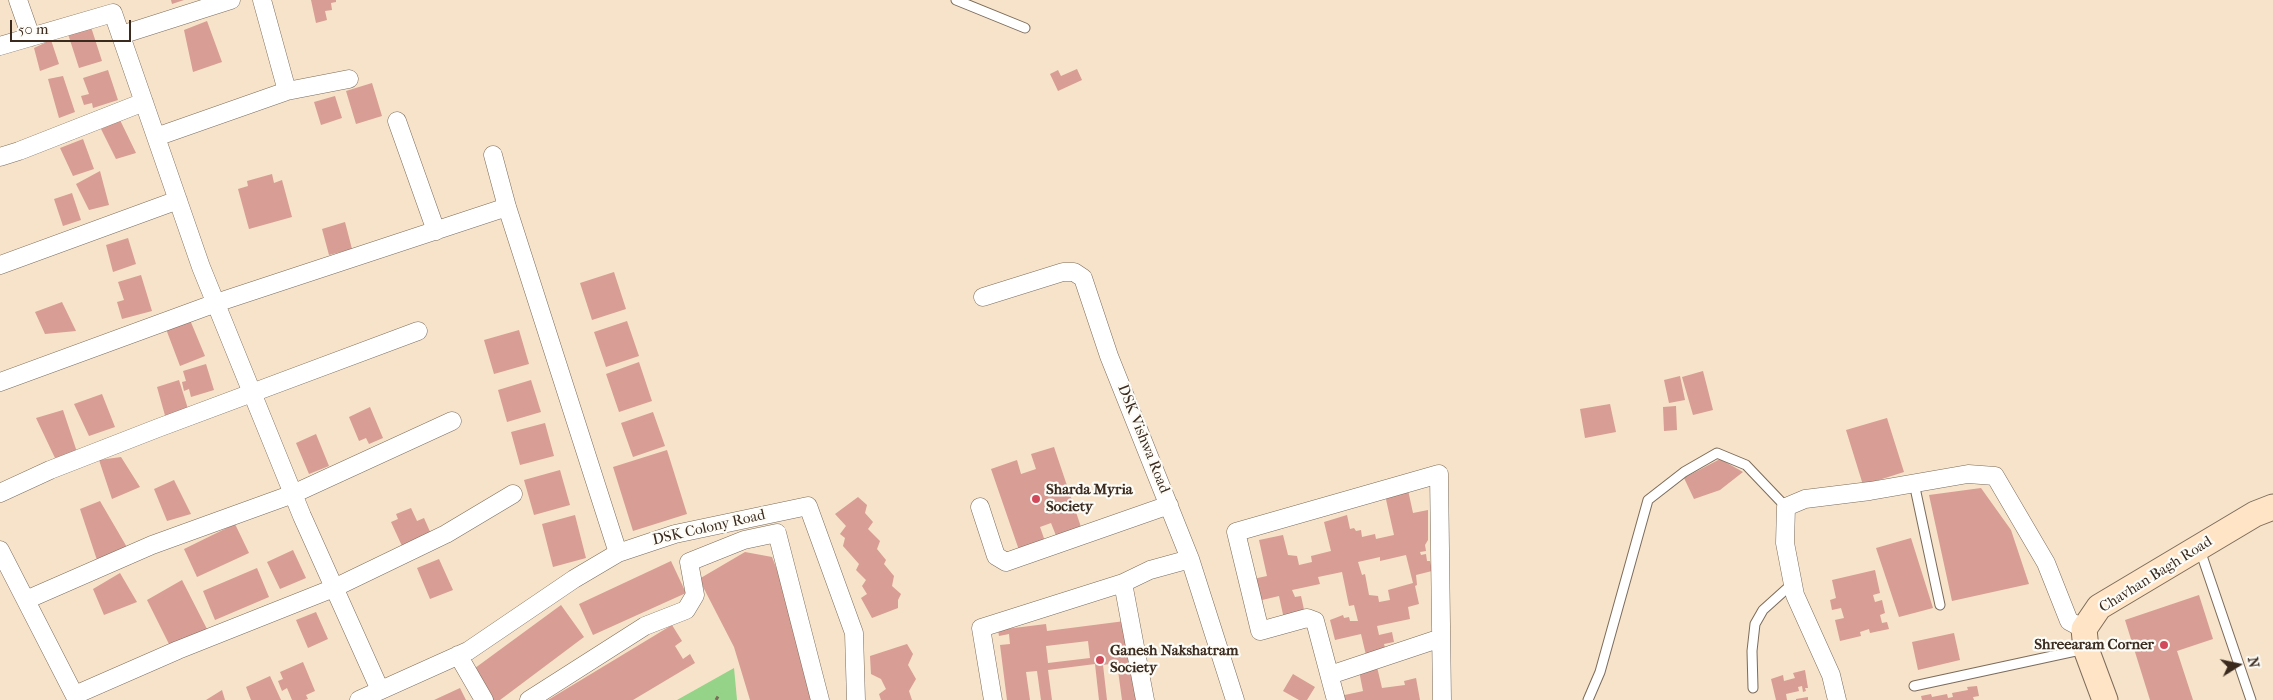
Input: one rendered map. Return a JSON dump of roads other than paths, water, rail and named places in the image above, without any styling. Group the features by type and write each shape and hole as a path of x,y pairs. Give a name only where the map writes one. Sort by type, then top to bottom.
{"street":[{"path":"18,0 31,37"},
{"path":"121,36 231,0"},
{"path":"262,0 287,91"},
{"path":"0,46 113,13 216,303 293,494 380,690"},
{"path":"156,136 287,91 349,79"},
{"path":"0,157 144,102"},
{"path":"397,121 436,231"},
{"path":"493,155 507,207 618,553"},
{"path":"0,265 178,200"},
{"path":"0,382 216,303 507,207"},
{"name":"DSK Vishwa Road","path":"983,296 1063,272 1074,272 1083,278 1109,356 1190,559 1235,700"},
{"path":"0,493 50,470 252,392 418,331"},
{"path":"26,600 152,544 293,494 452,421"},
{"path":"1336,700 1315,621 1307,618 1260,631 1236,532 1439,474 1442,700"},
{"path":"1837,700 1831,675 1795,595 1785,543 1786,507 1805,499 1870,491 1968,474 1995,476 2046,563 2069,621 2085,639 2105,700"},
{"path":"0,550 76,697 178,650 334,588 446,534 512,494"},
{"path":"980,507 996,556 1006,562 1169,504"},
{"name":"DSK Colony Road","path":"359,700 468,651 574,579 618,553 675,534 808,506 854,632 856,700"},
{"name":"Chavhan Bagh Road","path":"2085,639 2099,606 2255,514 2273,506"},
{"path":"529,700 645,626 686,610 695,595 689,562 744,540 777,533 820,700"},
{"path":"993,700 981,628 1123,583 1150,570 1190,559"},
{"path":"1123,583 1145,700"},
{"path":"1330,674 1441,638"},
{"path":"458,655 484,700"}],"lane":[{"path":"956,0 1025,28"},
{"path":"1588,700 1600,672 1648,500 1684,472 1717,453 1746,465 1786,507"},
{"path":"1914,483 1940,605"},
{"path":"2199,547 2251,700"},
{"path":"1753,688 1752,651 1755,624 1763,610 1793,582"},
{"path":"1914,686 2085,639"}],"place":[{"name":"Sharda Myria Society","path":"1036,499"},
{"name":"Shreearam Corner","path":"2164,645"},
{"name":"Ganesh Nakshatram Society","path":"1100,660"}]}
